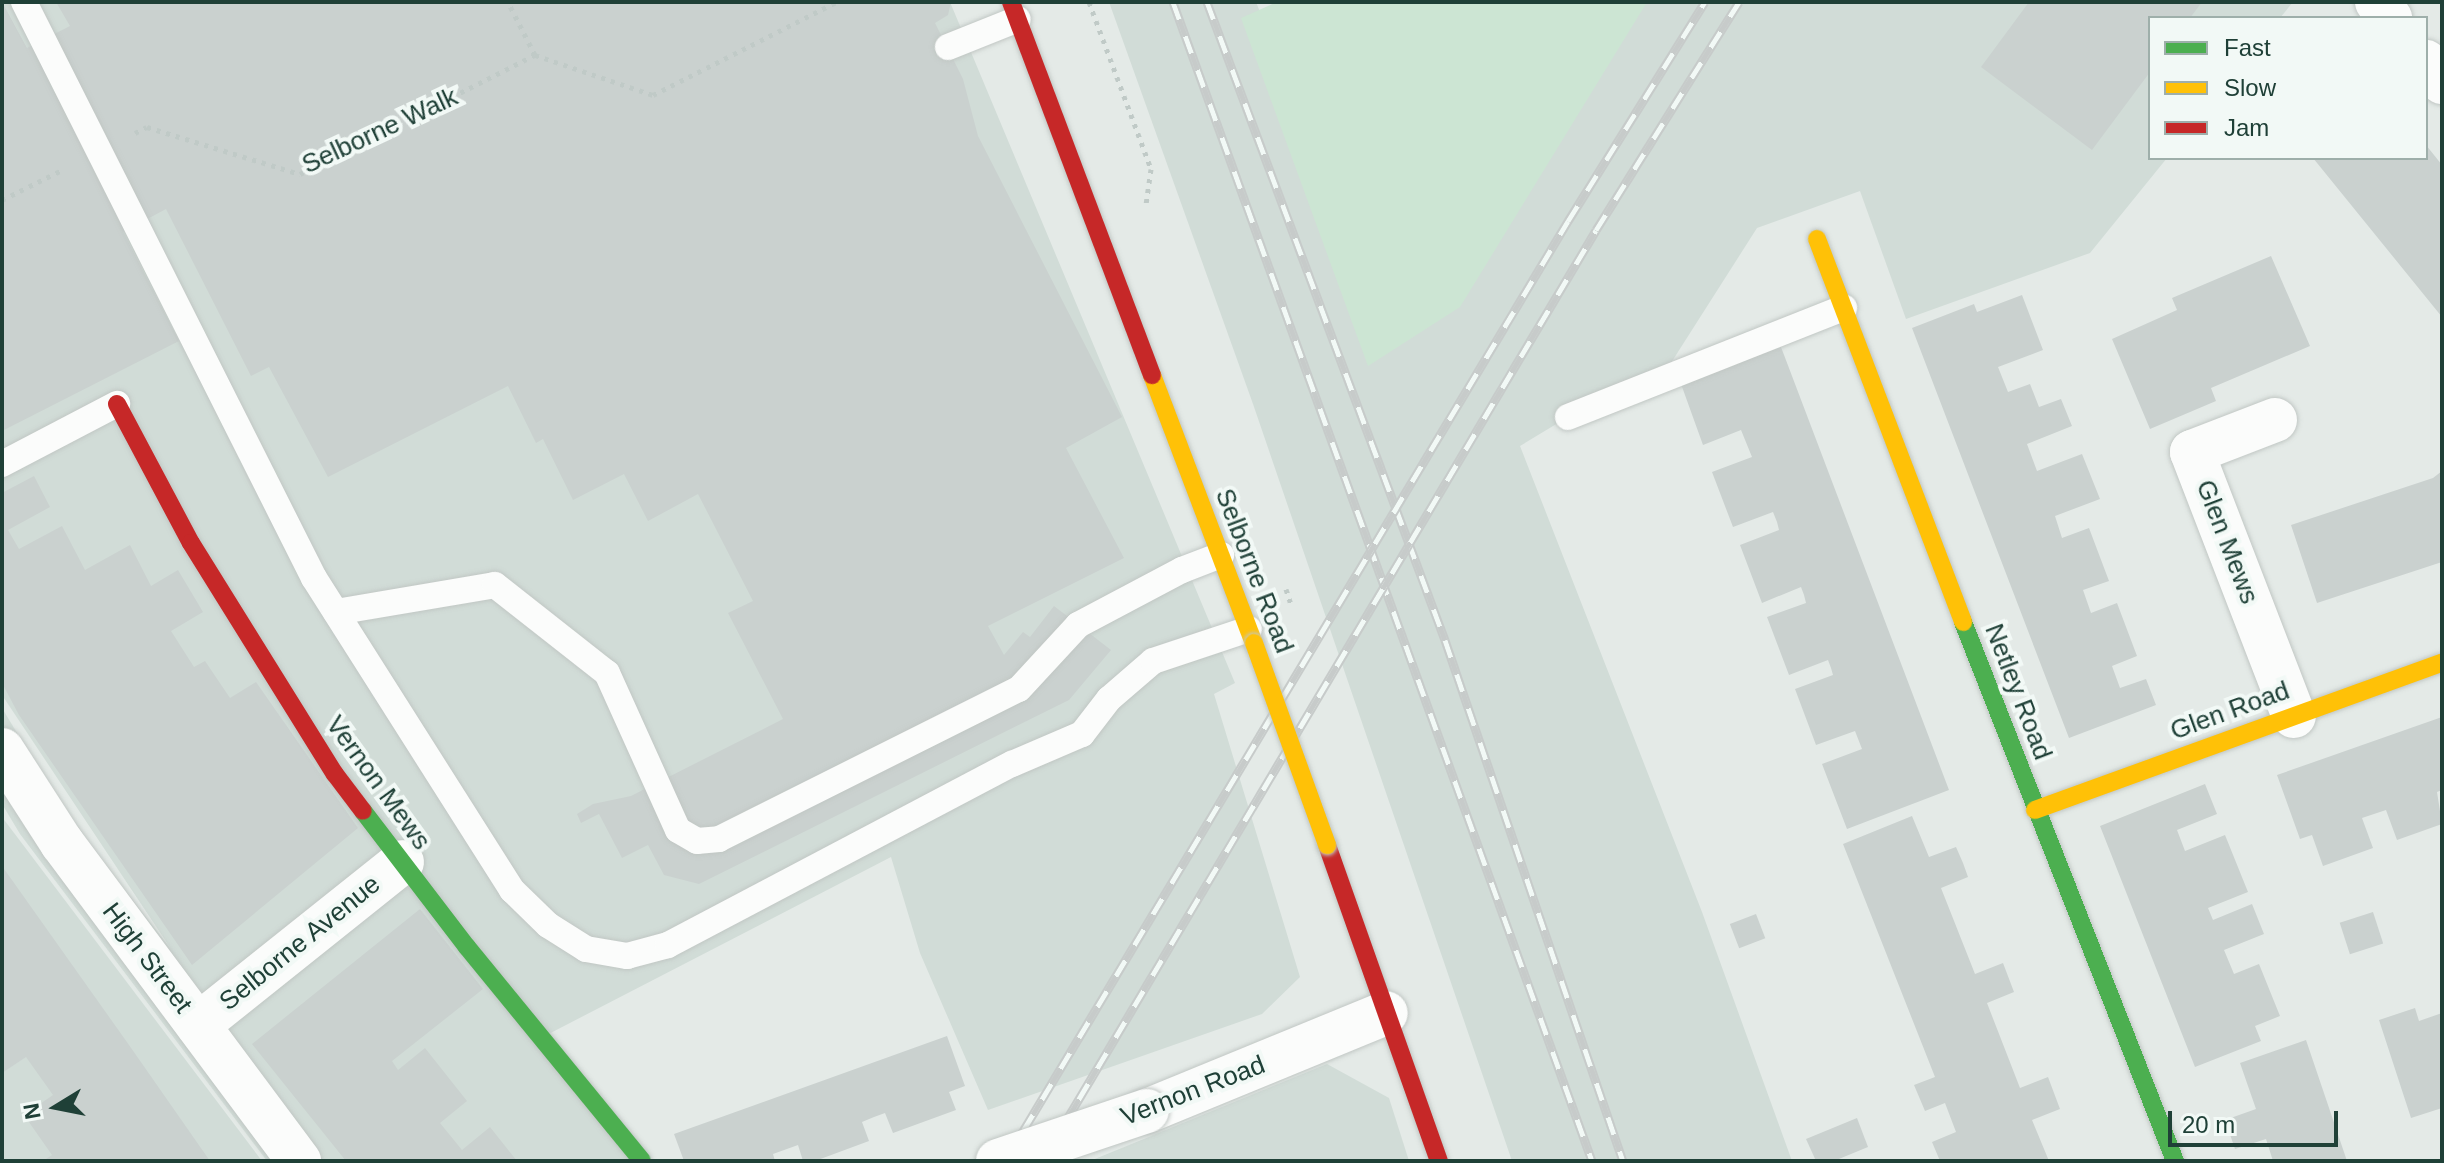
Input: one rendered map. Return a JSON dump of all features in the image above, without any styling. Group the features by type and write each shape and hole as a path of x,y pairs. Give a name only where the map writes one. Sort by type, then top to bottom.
{"street":[{"name":"Selborne Road","path":"1014,10 1251,636 1439,1161"},
{"path":"2428,64 2442,82"},
{"name":"Netley Road","path":"1817,239 2035,810 2175,1161"},
{"name":"Vernon Mews","path":"117,404 191,543 335,774 642,1161"},
{"name":"Glen Mews","path":"2275,420 2192,452 2294,716"},
{"name":"Glen Road","path":"2035,810 2442,663"},
{"name":"High Street","path":"2,750 62,843 299,1161"},
{"name":"Selborne Avenue","path":"198,1025 402,862"},
{"name":"Vernon Road","path":"998,1161 1147,1111 1386,1013"}],"lane":[{"path":"24,2 314,578 512,890 548,925 586,949 627,956 668,945 1012,764 1082,734 1109,699 1153,661 1251,636"},
{"path":"948,47 1014,10"},
{"path":"1568,417 1844,308"},
{"path":"2,464 117,404"},
{"path":"336,612 495,585 607,673 654,785 678,830 697,841 719,839 1019,689 1078,625 1182,570 1221,555"}],"path":[{"path":"508,2 535,55 653,95 836,2"},
{"path":"1089,2 1151,169 1145,213"},
{"name":"Selborne Walk","path":"128,137 147,127 300,174 535,55"},
{"path":"2,200 71,165"}],"shaded area":[{"path":"2,2 950,2 1235,683 1214,694 1300,977 1262,1014 988,1110 920,953 891,857 537,1040 638,1161 267,1161 20,834 2,804 2,708 67,816 171,949 2,695"},
{"path":"1109,2 1256,2 1260,12 1277,2 2293,2 2282,16 2148,16 2148,160 2165,160 2090,253 1906,319 1860,191 1757,228 1662,377 1568,417 1520,446 1702,912 1792,1161 1512,1161 1253,404"},
{"path":"2,817 262,1161 2,1161"},
{"path":"1327,1064 1389,1098 1409,1161 1090,1161"}],"green space":[{"path":"1277,2 1647,2 1460,307 1368,366 1241,18"}],"building":[{"path":"2,2 27,48 70,26 56,2 951,2 948,15 935,23 963,79 978,136 1122,417 1066,448 1124,558 988,626 1004,655 1023,632 1030,637 1054,606 1111,650 1069,700 699,884 664,875 648,845 622,858 599,814 581,823 577,814 593,804 631,796 783,719 728,613 753,601 698,494 648,521 624,474 573,500 543,439 536,443 508,386 328,477 269,367 251,376 166,209 123,232 179,341 2,431"},
{"path":"2029,2 2202,2 2192,16 2148,16 2148,75 2092,150 1981,67"},
{"path":"2428,148 2442,165 2442,317 2315,160 2428,160"},
{"path":"2271,256 2310,346 2211,388 2216,401 2150,429 2112,339 2177,310 2172,298"},
{"path":"2022,295 2043,350 1998,367 2008,392 2030,384 2039,407 2061,399 2072,426 2027,444 2037,471 2082,454 2100,499 2055,516 2062,538 2089,528 2109,581 2083,590 2091,613 2117,603 2137,656 2112,666 2120,688 2146,679 2156,705 2069,738 1912,328 1974,304 1977,312"},
{"path":"1781,347 1949,790 1847,829 1822,764 1862,749 1855,731 1816,745 1795,689 1833,675 1828,660 1789,675 1767,617 1806,603 1801,587 1762,603 1740,545 1779,530 1777,522 1773,512 1733,527 1712,472 1752,457 1741,430 1703,445 1681,384"},
{"path":"2442,471 2442,562 2317,603 2291,525 2433,478"},
{"path":"34,476 50,507 8,530 19,549 62,526 85,570 130,545 151,586 178,570 203,612 171,631 194,667 205,661 230,698 256,682 358,828 192,965 19,715 2,683 2,493"},
{"path":"2442,717 2442,790 2437,792 2442,824 2397,840 2386,810 2362,818 2373,848 2323,866 2312,835 2300,839 2277,775"},
{"path":"2205,784 2217,814 2177,830 2185,851 2225,835 2248,892 2208,908 2213,920 2252,904 2264,934 2224,950 2234,974 2259,964 2280,1016 2255,1026 2261,1041 2195,1067 2100,826"},
{"path":"1912,816 1929,857 1956,847 1963,863 1968,877 1941,888 1975,974 2003,963 2014,992 1987,1003 2020,1088 2048,1077 2060,1109 2032,1120 2049,1161 1940,1161 1932,1142 1956,1132 1945,1103 1925,1111 1914,1085 1935,1077 1843,844"},
{"path":"2,866 210,1161 43,1161 52,1155 24,1115 53,1095 26,1057 2,1073"},
{"path":"420,909 483,989 392,1061 398,1070 425,1048 467,1101 440,1123 462,1150 490,1127 517,1161 346,1161 252,1044"},
{"path":"2373,912 2383,943 2350,954 2340,923"},
{"path":"1756,914 1765,938 1739,948 1730,924"},
{"path":"2415,1008 2419,1021 2442,1013 2442,1108 2411,1118 2379,1020"},
{"path":"947,1036 965,1086 949,1092 956,1110 893,1133 885,1113 862,1122 869,1141 815,1161 803,1161 798,1145 773,1154 775,1161 684,1161 674,1134"},
{"path":"2306,1040 2347,1161 2273,1161 2266,1139 2235,1149 2225,1120 2256,1109 2240,1063"},
{"path":"1857,1118 1868,1147 1834,1161 1816,1161 1806,1139"}],"railway":[{"path":"1173,2 1592,1161"},
{"path":"1207,2 1445,640 1623,1161"},
{"path":"1005,1161 1568,221 1705,2"},
{"path":"1042,1161 1596,230 1739,2"}],"traffic: fast":[{"path":"1963,622 2175,1161"},
{"path":"363,811 467,947 642,1161"}],"traffic: slow":[{"path":"1817,239 1963,622"},
{"path":"1152,375 1254,643"},
{"path":"1254,643 1327,845"},
{"path":"2035,810 2442,663"}],"traffic: jam":[{"path":"1011,2 1152,375"},
{"path":"117,404 191,543 335,774 363,811"},
{"path":"1327,845 1439,1161"}]}
